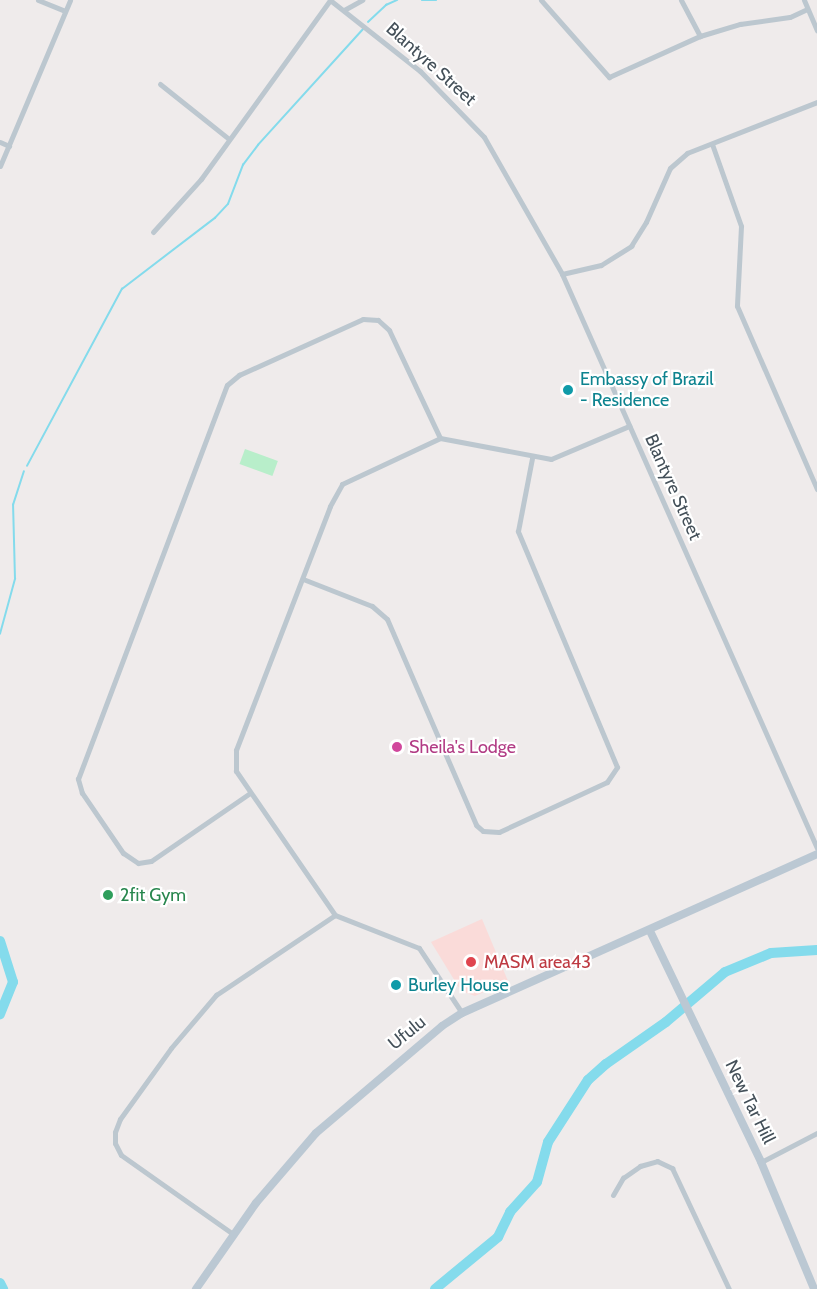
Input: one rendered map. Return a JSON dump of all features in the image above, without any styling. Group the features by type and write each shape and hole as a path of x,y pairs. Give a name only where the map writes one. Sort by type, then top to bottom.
{"street":[{"path":"38,0 65,11"},
{"path":"0,166 70,0"},
{"path":"153,232 201,179 330,0"},
{"name":"Blantyre Street","path":"330,0 397,50 478,129 506,172 562,274 817,848"},
{"path":"344,10 362,0"},
{"path":"541,0 609,77 700,36 740,24 790,17 807,9"},
{"path":"681,0 700,36"},
{"path":"804,0 817,30"},
{"path":"160,84 229,139"},
{"path":"562,274 600,265 631,246 646,222 670,168 687,153 817,102"},
{"path":"0,142 9,146"},
{"path":"712,144 741,226 737,306 817,489"},
{"path":"250,793 151,861 138,863 123,853 81,793 78,779 227,385 239,375 363,319 378,320 389,330 440,438"},
{"path":"462,1013 419,948 334,915 236,771 234,755 342,484 440,438 532,458 551,459 628,426"},
{"path":"303,579 372,606 387,619 476,825 483,831 499,832 608,782 617,767 518,531 532,458"},
{"name":"Ufulu","path":"196,1289 233,1234 316,1133 423,1039 462,1013 650,931 817,854"},
{"path":"233,1234 121,1155 115,1143 115,1132 120,1119 210,1000 334,915"},
{"name":"New Tar Hill","path":"650,931 677,993 690,1015 761,1162 814,1289"},
{"path":"761,1162 817,1133"},
{"path":"614,1195 623,1178 640,1166 657,1161 672,1168 729,1289"}],"shaded area":[{"name":"MASM area43","path":"482,919 508,981 475,996 461,991 431,942"}],"green space":[{"path":"245,449 278,461 272,476 240,464"}],"waterway":[{"path":"368,22 386,5 397,0"},
{"path":"422,0 436,0"},
{"path":"27,466 122,289 215,218 228,204 243,165 258,145 363,29"},
{"path":"0,634 15,579 13,505 24,472"},
{"path":"0,941 13,982 0,1014"},
{"path":"435,1289 498,1237 510,1212 537,1182 548,1142 588,1080 606,1064 666,1022 725,972 771,953 817,950"},
{"path":"0,1283 3,1289"}],"place":[{"name":"Embassy of Brazil - Residence","path":"568,390"},
{"name":"Sheila's Lodge","path":"397,747"},
{"name":"2fit Gym","path":"108,895"},
{"name":"MASM area43","path":"471,962"},
{"name":"Burley House","path":"396,985"}]}
